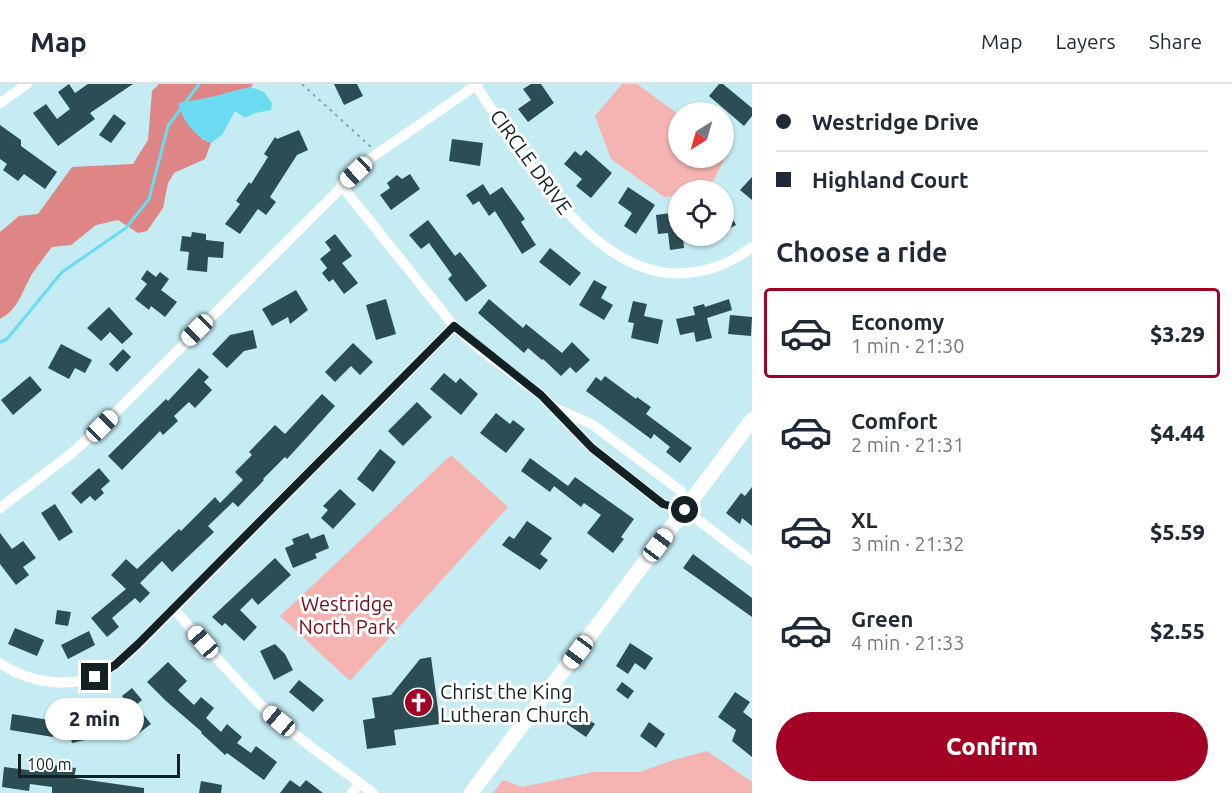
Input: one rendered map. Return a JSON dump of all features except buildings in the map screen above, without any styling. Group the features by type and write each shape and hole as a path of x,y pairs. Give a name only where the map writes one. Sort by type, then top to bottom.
{"main road":[{"path":"471,793 752,420"}],"street":[{"path":"0,103 27,84"},
{"path":"0,508 72,453 102,426 341,186 377,153 477,85"},
{"name":"CIRCLE DRIVE","path":"477,85 532,169 572,219 611,250 634,264 658,272 683,274 710,270 736,260 752,247"},
{"path":"341,186 454,326 541,395 592,448 645,490 663,504 685,510 752,561"},
{"path":"0,663 22,675 40,680 63,682 84,681 115,665 174,609 454,326"},
{"path":"552,407 593,425 681,491 685,510"},
{"path":"174,609 265,709 373,793"},
{"path":"352,793 360,783"}],"path":[{"path":"302,84 377,153"}],"green space":[{"path":"622,84 637,84 668,107 668,168 720,168 713,180 668,180 668,197 664,197 611,159 595,116"},
{"name":"Westridge North Park","path":"451,455 508,507 350,681 280,616"},
{"path":"707,751 752,782 752,793 493,793 503,780 522,787 593,772 640,772"}],"shaded area":[{"path":"159,84 253,84 251,87 179,103 202,139 211,143 205,159 174,173 168,183 163,208 147,231 138,233 118,220 96,225 71,245 52,247 32,274 16,305 0,319 0,232 19,216 38,214 72,167 133,164 148,140 152,91"}],"water":[{"path":"251,87 264,92 272,103 271,110 255,113 245,118 235,111 222,135 211,143 190,127 178,103 205,98"}],"waterway":[{"path":"0,342 7,339 62,272 126,228 149,199 168,126 199,84"}],"place":[{"name":"Christ the King Lutheran Church","path":"419,703"}],"route":[{"path":"95,677 115,665 138,644 454,326 481,350 541,395 570,428 592,448 663,504 685,510"}]}
